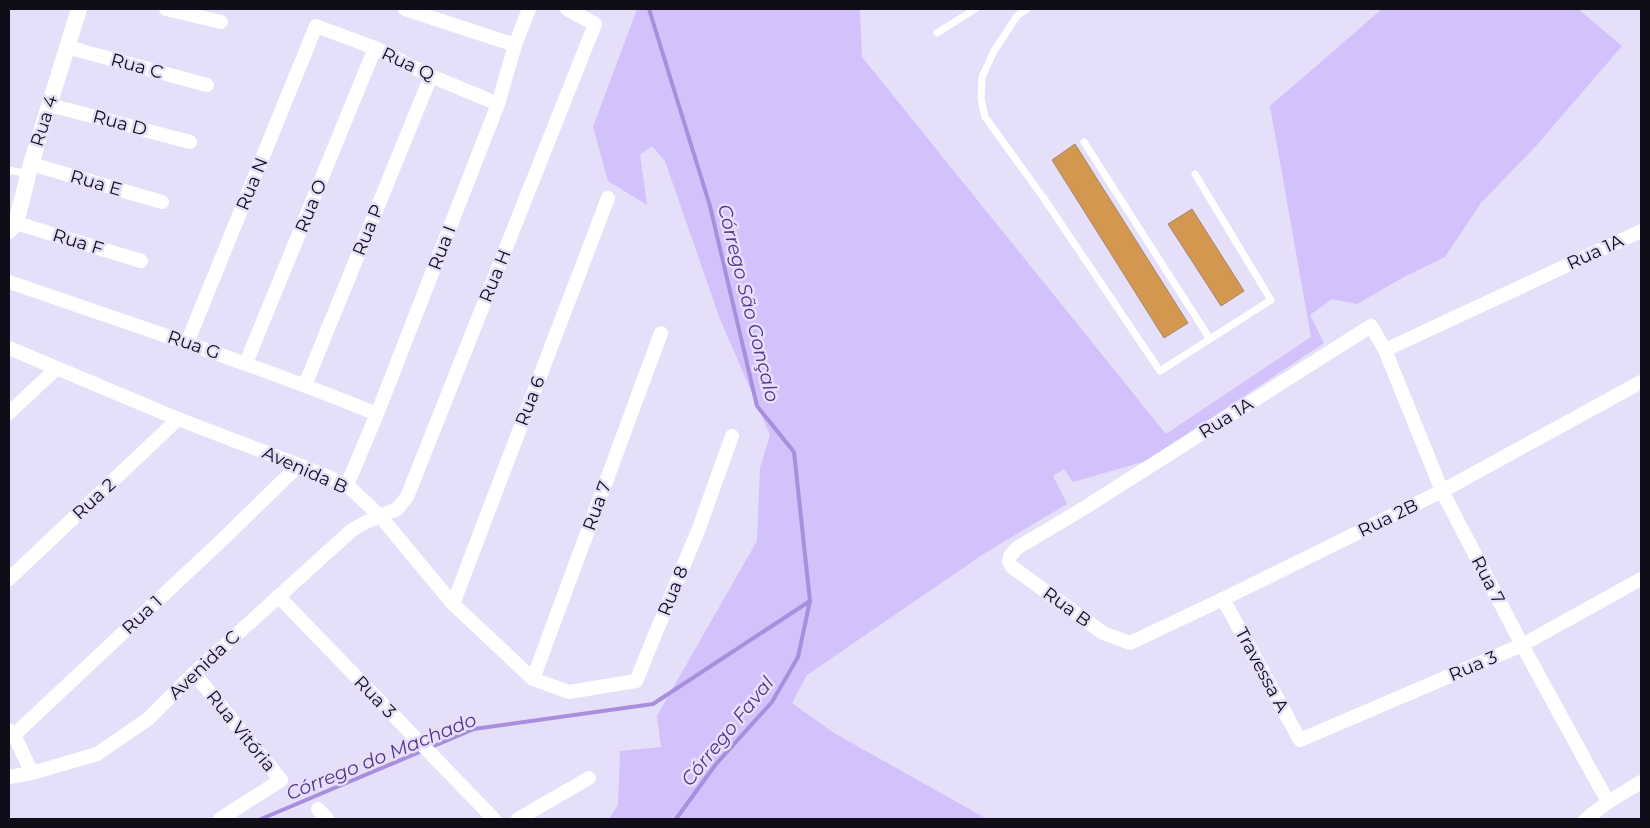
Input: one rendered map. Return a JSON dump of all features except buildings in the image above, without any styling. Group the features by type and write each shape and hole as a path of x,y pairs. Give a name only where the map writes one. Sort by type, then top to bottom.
{"street":[{"name":"Rua 4","path":"12,227 79,9"},
{"path":"166,9 221,22"},
{"path":"405,9 515,45"},
{"name":"Rua I","path":"347,485 377,414 498,104 515,45 529,9"},
{"name":"Rua H","path":"380,516 396,509 407,497 595,24 567,9"},
{"name":"Rua Q","path":"316,26 375,48 431,76 498,104"},
{"name":"Rua N","path":"187,343 316,26"},
{"name":"Rua C","path":"67,47 207,85"},
{"name":"Rua O","path":"246,364 375,48"},
{"name":"Rua P","path":"305,385 431,76"},
{"name":"Rua D","path":"50,104 190,142"},
{"name":"Rua E","path":"29,169 162,202"},
{"name":"Rua 6","path":"453,604 608,198"},
{"name":"Rua F","path":"12,227 141,261"},
{"name":"Rua 1A","path":"1385,350 1641,231"},
{"name":"Rua G","path":"9,282 305,385 377,414"},
{"name":"Rua 1A","path":"1009,562 1010,556 1017,548 1081,510 1371,326"},
{"name":"Rua 7","path":"1371,326 1385,350 1442,491 1522,645 1608,802"},
{"name":"Rua 7","path":"533,679 662,333"},
{"name":"Avenida B","path":"9,348 178,419 347,485 380,516 453,604 533,679 569,692"},
{"path":"9,414 57,368"},
{"name":"Rua 2B","path":"1130,643 1442,491 1641,382"},
{"name":"Rua 2","path":"9,579 178,419"},
{"name":"Rua 8","path":"569,692 636,681 698,528 732,436"},
{"name":"Rua 1","path":"32,773 12,732 223,539 299,465"},
{"name":"Avenida C","path":"9,777 32,773 97,754 148,720 194,673 352,530 380,516"},
{"name":"Rua B","path":"1009,562 1012,567 1103,633 1130,643"},
{"name":"Rua 3","path":"1300,740 1522,645 1641,579"},
{"name":"Rua 3","path":"278,596 494,819"},
{"name":"Travessa A","path":"1223,599 1300,740"},
{"name":"Rua Vitória","path":"194,673 281,780 220,819"},
{"path":"518,819 589,778"},
{"path":"1586,819 1608,802 1641,782"}],"lane":[{"path":"937,33 975,9"},
{"path":"1027,9 1017,16 994,51 982,77 981,99 985,117 1043,197 1160,371 1271,300 1194,174"},
{"path":"1084,142 1210,339"},
{"path":"9,170 29,169"}],"shaded area":[{"path":"637,9 860,9 862,57 1166,434 1311,337 1270,106 1382,9 1578,9 1622,46 1536,146 1481,203 1445,257 1404,277 1357,304 1332,299 1310,315 1324,343 1146,461 1073,482 1064,469 1053,476 1067,504 985,553 807,675 792,703 834,733 987,819 609,819 618,805 620,751 661,747 657,716 757,541 760,468 770,435 720,319 665,161 652,146 640,155 647,205 608,181 593,127"}],"waterway":[{"name":"Córrego São Gonçalo","path":"649,9 710,206 757,406 794,452 810,601 798,657 772,702 716,764 676,819"},
{"name":"Córrego do Machado","path":"261,819 474,729 653,704 810,601"}],"water label":[{"name":"Córrego Faval","path":"727,731"}]}
